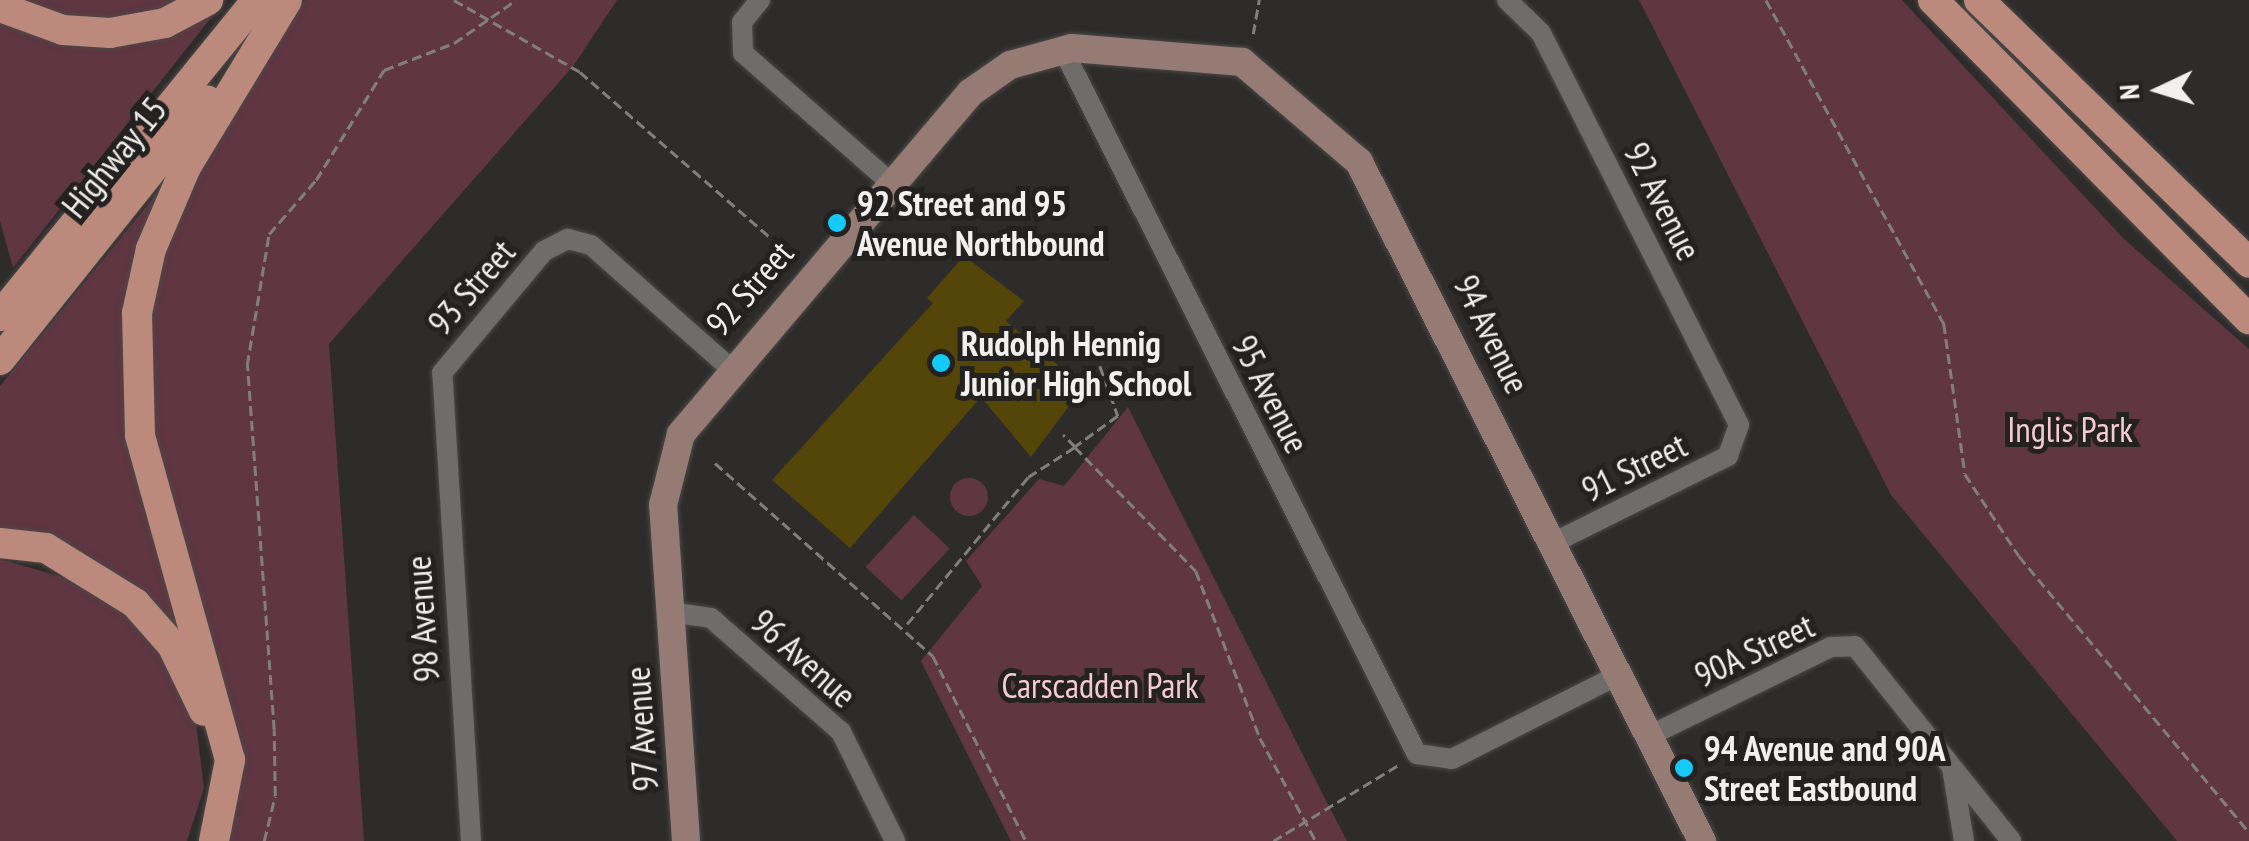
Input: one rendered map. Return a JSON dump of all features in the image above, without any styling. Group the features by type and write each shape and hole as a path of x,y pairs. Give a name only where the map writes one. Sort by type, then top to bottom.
{"main road":[{"path":"0,8 63,30 110,33 165,23 208,0"},
{"name":"Highway 15","path":"0,316 256,0"},
{"path":"214,841 230,760 140,435 136,313 186,167 286,0"},
{"name":"Highway 15","path":"0,360 286,0"},
{"path":"1933,0 2249,319"},
{"path":"1979,0 2249,263"},
{"path":"0,543 46,548 90,568 172,645 194,680 214,760 194,841"}],"street":[{"path":"760,0 738,40 748,59 891,183"},
{"name":"92 Avenue","path":"1507,0 1541,33 1736,417 1738,442"},
{"name":"92 Street","path":"670,612 670,464 689,420 891,183 986,79 1062,48"},
{"name":"94 Avenue","path":"1062,48 1242,62 1345,146 1385,202 1702,841"},
{"name":"95 Avenue","path":"1062,48 1423,758"},
{"name":"93 Street","path":"438,392 451,360 544,251 568,239 590,245 730,368"},
{"name":"98 Avenue","path":"438,392 471,841"},
{"name":"91 Street","path":"1553,543 1720,461 1738,442"},
{"name":"97 Avenue","path":"670,612 686,841"},
{"name":"96 Avenue","path":"670,612 711,618 841,732 895,841"},
{"name":"90A Street","path":"1649,736 1848,645 1870,659 1952,768"},
{"path":"1423,758 1618,675"},
{"path":"1952,768 1964,841"},
{"path":"1952,768 2011,841"}],"path":[{"path":"454,0 580,72 792,256"},
{"path":"264,841 275,796 274,730 247,366 268,234 316,180 384,70 489,23 516,0"},
{"path":"1254,34 1259,0"},
{"path":"1766,0 1944,324 1965,474 2019,556 2249,832"},
{"path":"906,626 1028,478 1118,416 1100,366"},
{"path":"1063,435 1196,571 1260,738 1316,841"},
{"path":"715,463 906,626 933,656 1026,841"},
{"path":"1273,841 1324,806 1423,758"}],"green space":[{"path":"0,0 225,0 13,268 0,221"},
{"path":"305,0 617,0 574,65 329,344 364,841 223,841 233,807 146,413 155,250 265,54"},
{"name":"Inglis Park","path":"1639,0 1902,0 2124,239 2249,349 2249,841 2177,841 1891,495"},
{"path":"181,164 133,301 177,628 0,537 0,386"},
{"name":"Carscadden Park","path":"1128,407 1347,841 1011,841 921,661 982,586 966,561 1039,479 1064,486"},
{"path":"969,478 982,484 988,497 982,510 969,516 956,510 950,497 956,484"},
{"path":"914,515 950,548 901,600 866,567"},
{"path":"0,559 76,581 140,622 193,700 204,788 187,841 0,841"}],"building":[{"name":"Rudolph Hennig Junior High School","path":"964,256 1024,301 1006,321 1083,387 1031,457 981,397 850,548 772,480 933,303 927,298"}],"place":[{"name":"92 Street and 95 Avenue Northbound","path":"837,223"},
{"name":"Rudolph Hennig Junior High School","path":"941,363"},
{"name":"94 Avenue and 90A Street Eastbound","path":"1684,768"}]}
